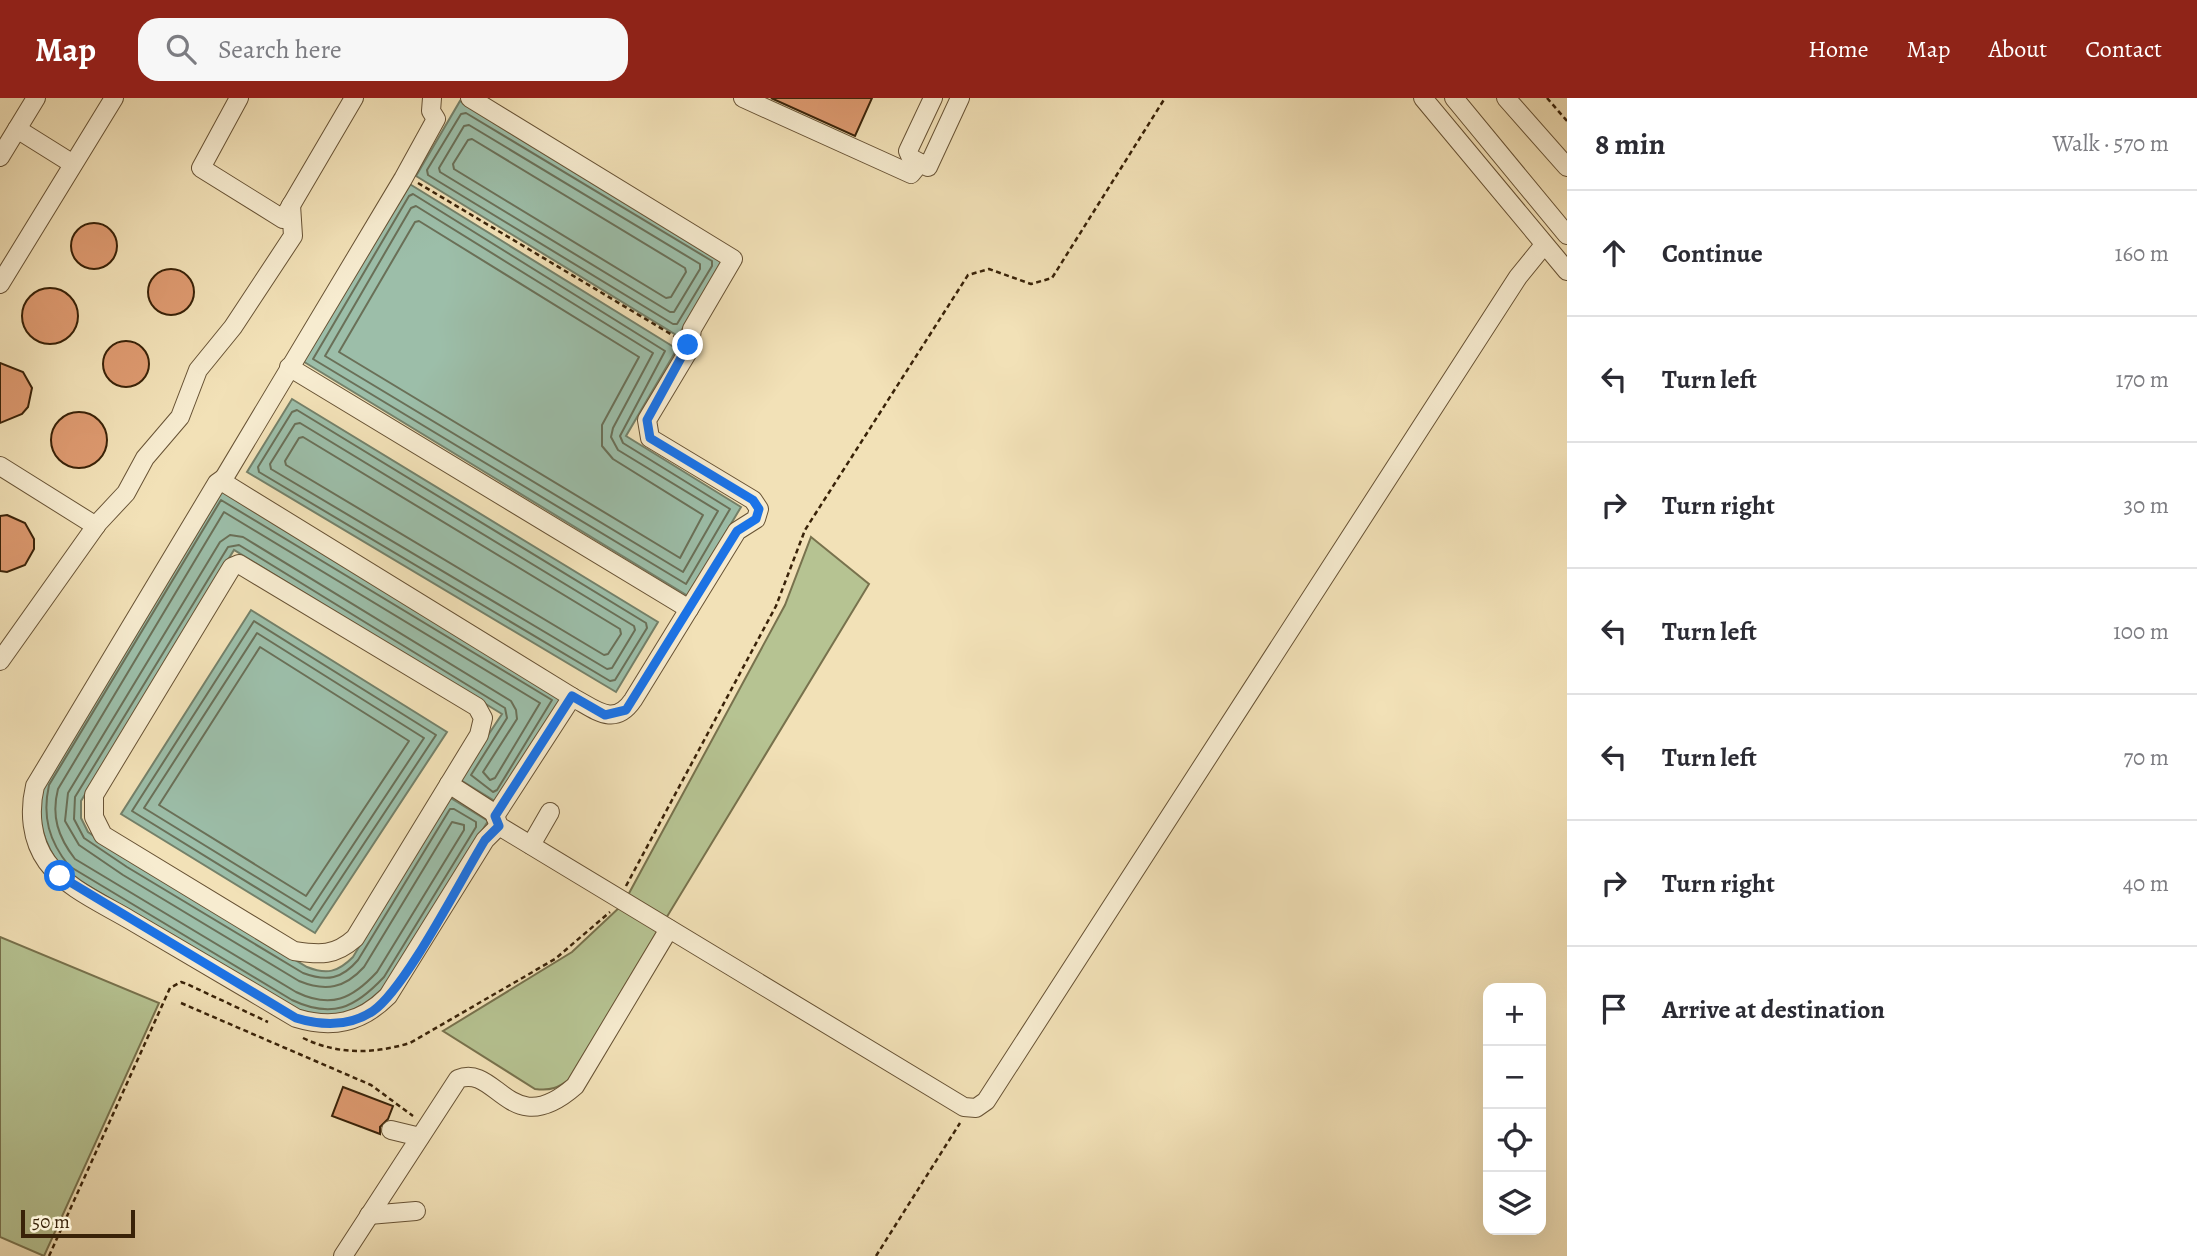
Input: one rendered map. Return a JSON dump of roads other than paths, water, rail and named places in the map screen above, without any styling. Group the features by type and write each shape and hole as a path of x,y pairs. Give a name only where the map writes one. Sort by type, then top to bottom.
{"street":[{"path":"36,98 6,141 74,164"},
{"path":"0,284 114,98"},
{"path":"239,98 201,168 283,219 354,98"},
{"path":"432,98 430,111 436,119 405,175 224,478 217,483 35,786 32,822 39,848 47,862 60,876 101,902 296,1018 333,1025 354,1021 374,1010 388,996 572,696"},
{"path":"224,478 226,484 605,715 626,710 737,531 756,519 759,509 753,500 650,438 647,420 688,345 692,329 733,260 470,98"},
{"path":"743,98 911,174 920,163"},
{"path":"933,98 908,151 911,158 928,167 960,98"},
{"path":"1423,98 1567,271"},
{"path":"1454,98 1567,235"},
{"path":"1506,98 1567,167"},
{"path":"0,661 96,526 126,493 145,457 180,417 198,370 233,327 293,236 291,205"},
{"path":"449,784 531,845 968,1108 976,1108 986,1101 1518,277 1544,245"},
{"path":"289,367 689,609"},
{"path":"0,466 96,526"},
{"path":"239,564 477,707 482,718 479,735 449,784 355,938 341,951 320,956 294,951 103,835 94,817 94,795 232,567 239,564"},
{"path":"531,845 550,812"},
{"path":"343,1256 458,1079 465,1076 476,1078 517,1105 546,1106 562,1098 575,1086 669,929"},
{"path":"391,1130 423,1132"},
{"path":"369,1215 416,1212"}],"water":[{"path":"460,101 724,260 678,336 416,176"},
{"path":"408,183 677,349 626,436 741,507 688,596 301,360"},
{"path":"292,399 658,622 616,692 247,472"},
{"path":"218,489 563,697 498,803 459,779 502,714 234,550 81,801 81,818 88,832 131,861 307,967 321,971 337,969 353,957 449,797 488,821 389,982 372,998 346,1012 313,1018 63,871 50,850 42,829 42,783"},
{"path":"251,610 447,732 315,933 121,814"}]}
